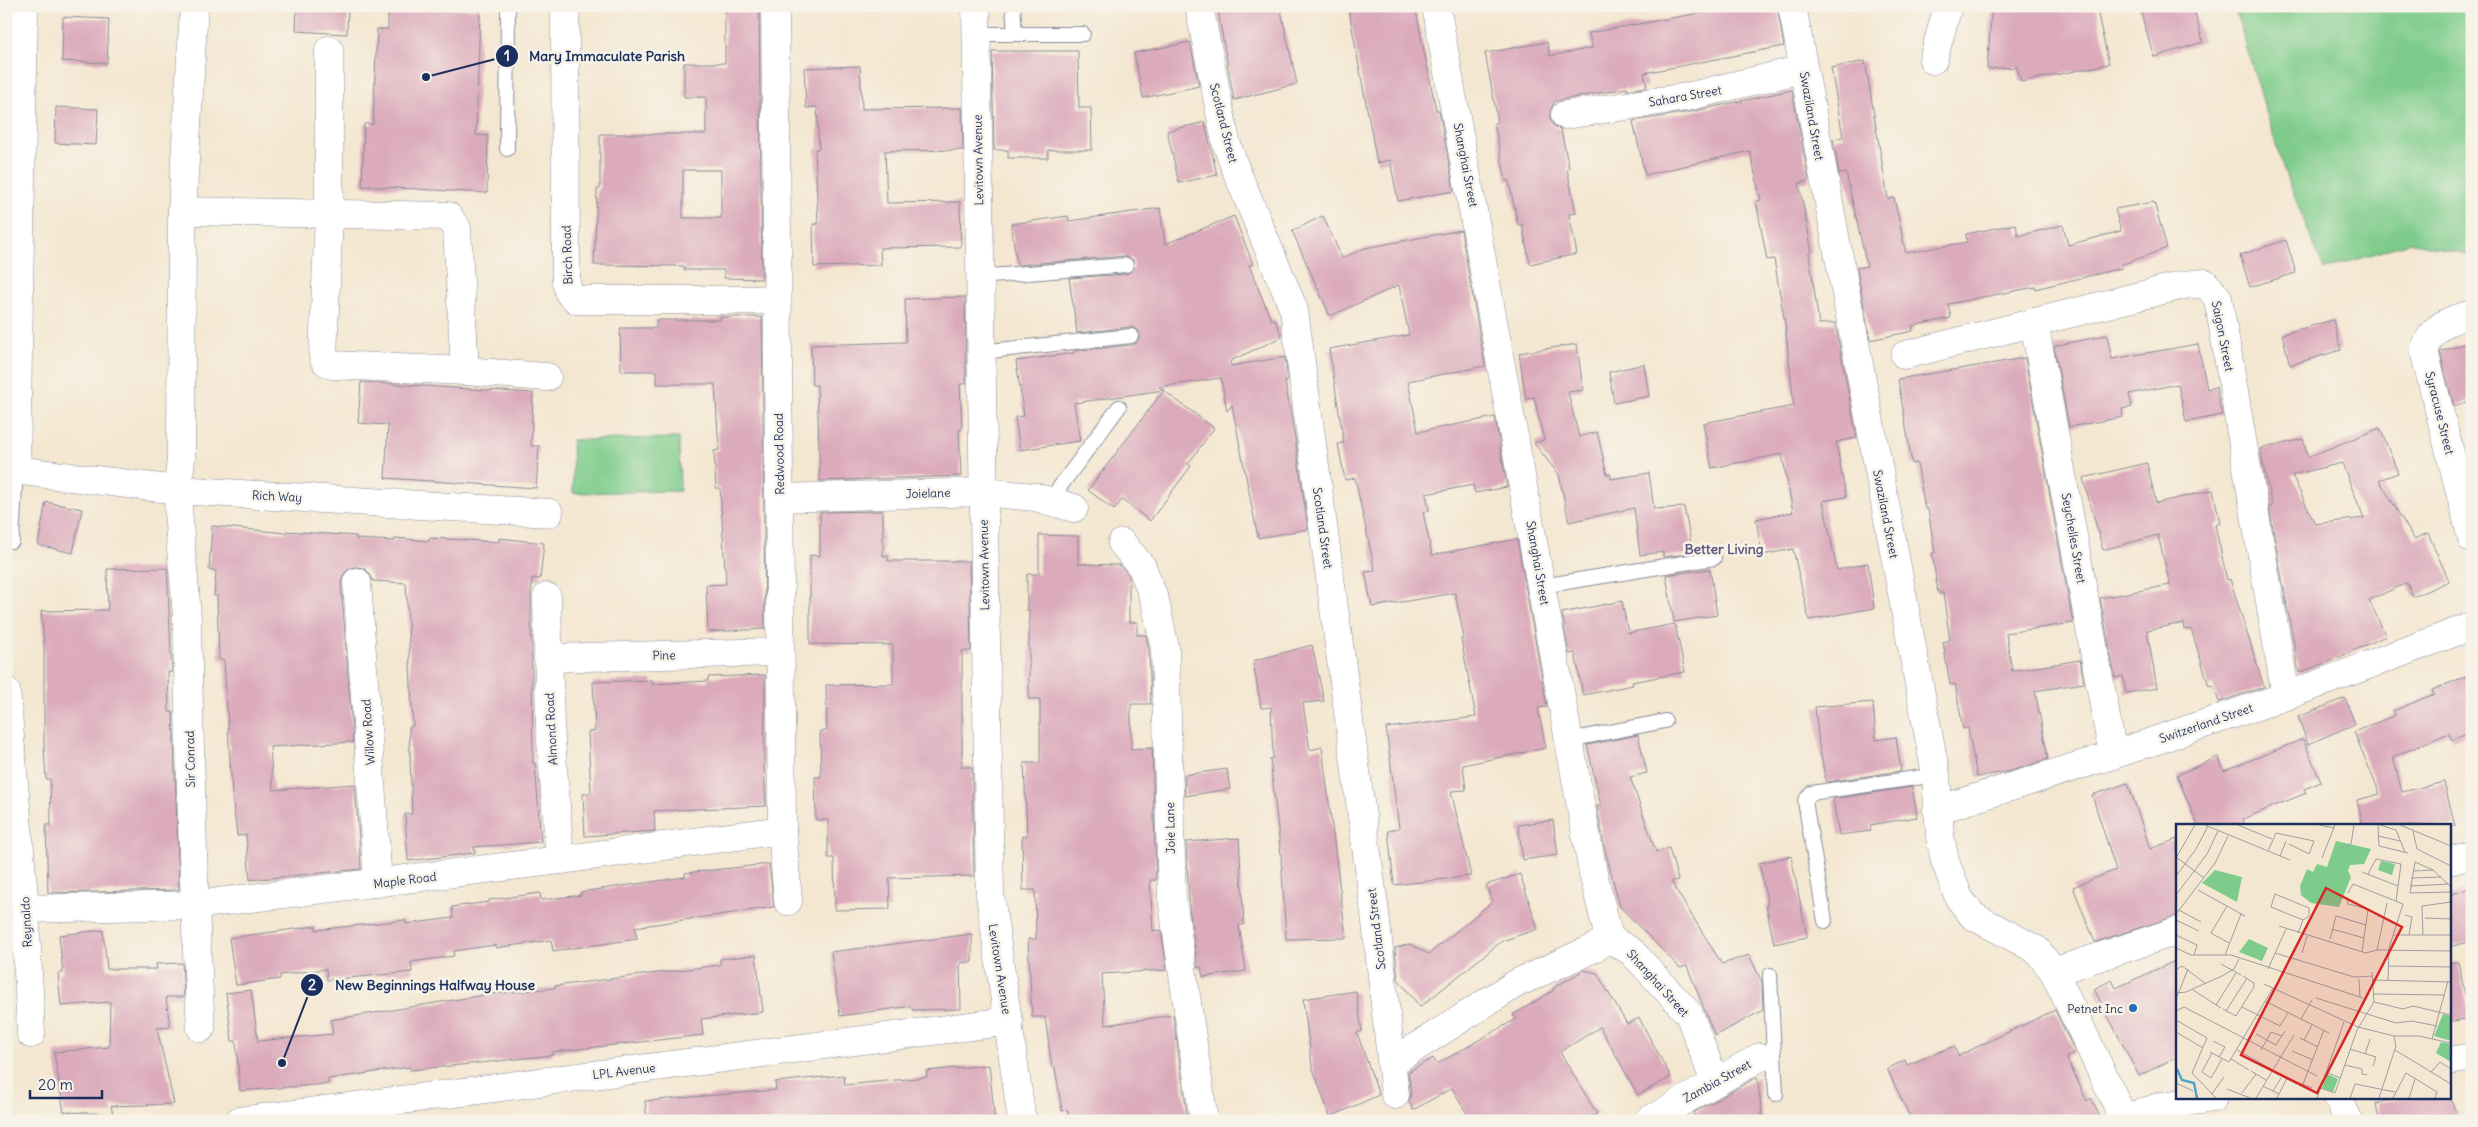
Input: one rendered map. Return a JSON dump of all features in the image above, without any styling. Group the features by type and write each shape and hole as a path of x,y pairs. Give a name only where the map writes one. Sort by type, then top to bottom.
{"street":[{"path":"11,470 24,6"},
{"name":"Sir Conrad","path":"194,6 182,211 181,459 177,490 186,612 194,905 201,1028"},
{"name":"Birch Road","path":"565,6 566,282 569,293 577,300 777,300"},
{"name":"Redwood Road","path":"775,6 782,830 788,901"},
{"name":"Levitown Avenue","path":"976,6 982,492 990,895 996,949 1009,1021 1022,1121"},
{"name":"Scotland Street","path":"1198,6 1226,142 1294,310 1375,913 1395,1096"},
{"name":"Shanghai Street","path":"1436,6 1593,873 1609,938 1632,952 1688,1014 1715,1082"},
{"name":"Swaziland Street","path":"1792,6 1936,775 1936,810 1945,861 1952,882 1965,908 1973,916 2037,950 2054,972 2122,1120"},
{"path":"1933,60 1948,6"},
{"path":"329,50 329,214 323,356 325,361 332,365 465,371 547,378"},
{"name":"Sahara Street","path":"1565,115 1686,97 1752,83 1803,69"},
{"path":"182,211 448,216 454,221 457,228 465,371"},
{"name":"Saigon Street","path":"1905,355 2194,282 2205,283 2218,298 2286,696"},
{"name":"Syracuse Street","path":"2472,314 2448,321 2437,327 2427,339 2424,350 2472,539"},
{"name":"Seychelles Street","path":"2034,322 2113,755"},
{"name":"Rich Way","path":"11,470 177,490 549,513"},
{"name":"Joielane","path":"780,498 982,492 1062,504"},
{"name":"Joie Lane","path":"1122,543 1142,567 1155,601 1166,648 1172,898 1204,1121"},
{"name":"Willow Road","path":"358,582 378,883"},
{"name":"Almond Road","path":"547,597 550,727 560,860"},
{"name":"Switzerland Street","path":"1936,810 2113,755 2286,696 2472,626"},
{"name":"Pine","path":"548,658 780,652"},
{"name":"Reynaldo","path":"6,690 25,909 31,1034"},
{"name":"Maple Road","path":"25,909 194,905 560,860 782,830"},
{"path":"2450,861 2472,855"},
{"path":"2054,972 2176,931"},
{"path":"1391,1063 1516,983 1594,948 1609,938"},
{"name":"LPL Avenue","path":"239,1121 304,1117 1009,1021"},
{"name":"Zambia Street","path":"1648,1121 1682,1112 1715,1082 1767,1054"},
{"path":"2450,1061 2472,1057"},
{"path":"2122,1120 2162,1106 2200,1100"},
{"path":"2339,1100 2349,1121"}],"lane":[{"path":"507,149 508,6"},
{"path":"1013,6 1015,34"},
{"path":"976,34 1083,34"},
{"path":"979,277 1126,266"},
{"path":"980,352 1131,336"},
{"path":"1062,504 1119,407"},
{"path":"11,470 12,541"},
{"path":"1542,586 1714,558"},
{"path":"1569,740 1665,721"},
{"path":"1825,921 1805,801 1807,796 1811,793 1936,775"},
{"path":"1770,976 1767,1054 1776,1094"}],"green space":[{"path":"2234,6 2472,6 2472,256 2410,242 2324,270 2283,168"},
{"path":"679,438 680,491 573,493 572,440"}],"building":[{"path":"297,6 348,6 347,34 296,31"},
{"path":"725,6 759,6 762,279 724,278 724,270 684,270 684,266 594,265 597,189 600,189 600,134 706,134 706,97 684,97 684,63 725,63","holes":["683,170 721,170 721,218 683,218"]},
{"path":"1251,6 1280,6 1297,84 1234,100 1218,12"},
{"path":"1348,6 1415,6 1436,110 1439,110 1454,191 1398,201 1390,160 1377,163"},
{"path":"1750,6 1777,6 1784,46 1644,73 1647,87 1627,90 1627,88 1555,101 1550,110 1550,118 1553,125 1561,130 1569,168 1567,169 1576,213 1569,214 1577,254 1530,264 1522,224 1518,225 1509,181 1506,181 1494,123 1498,122 1485,53 1547,42 1550,56 1592,48 1589,33 1727,8 1727,11"},
{"path":"1992,6 2096,6 2109,64 2021,82 2017,67 1987,69"},
{"path":"2139,6 2193,6 2203,42 2154,57"},
{"path":"388,8 480,9 476,135 488,136 487,193 362,186 364,124 373,124 377,29 388,29"},
{"path":"63,17 109,19 107,63 62,61"},
{"path":"1190,42 1199,86 1143,98 1134,53"},
{"path":"992,51 1078,51 1079,108 1091,108 1092,150 1048,150 1048,158 1008,158 1008,150 994,150"},
{"path":"1865,61 1888,199 1894,198 1906,253 1967,242 1966,234 2016,224 2018,236 2063,225 2068,245 2121,231 2115,209 2154,202 2167,248 2121,265 2122,268 2035,289 2035,287 1948,304 1951,318 1912,326 1913,331 1870,340 1857,268 1867,266 1846,173 1839,174 1833,139 1843,137 1831,68"},
{"path":"860,66 862,109 962,108 963,150 885,151 887,203 960,202 961,247 880,248 881,265 814,267 813,224 818,224 815,149 819,149 817,107 806,108 804,68"},
{"path":"1792,90 1809,181 1799,183 1812,252 1809,253 1819,324 1835,323 1857,438 1836,442 1846,497 1823,501 1837,570 1868,563 1874,608 1809,620 1793,549 1762,555 1756,519 1793,512 1782,454 1712,468 1703,423 1794,406 1785,324 1774,259 1767,260 1756,201 1761,200 1750,151 1645,175 1633,121 1690,112"},
{"path":"56,107 98,109 96,145 55,143"},
{"path":"1205,122 1217,175 1179,183 1167,131"},
{"path":"1160,208 1165,244 1234,216 1253,264 1249,265 1271,320 1275,319 1282,337 1230,361 1231,366 1285,357 1288,381 1285,382 1308,529 1258,538 1232,405 1227,411 1221,378 1159,387 1163,390 1074,403 1080,441 1020,450 1015,417 1024,416 1016,361 1074,353 1074,351 1132,345 1136,343 1140,336 1138,330 1131,327 1077,333 1069,278 1127,274 1134,268 1133,260 1125,256 1017,265 1011,224 1068,216 1069,221"},
{"path":"1323,216 1342,258 1365,248 1461,230 1485,366 1408,381 1418,432 1495,417 1507,487 1475,493 1473,485 1426,494 1429,511 1423,512 1432,555 1517,539 1547,707 1538,708 1546,748 1463,765 1466,790 1451,791 1471,876 1394,885 1388,831 1399,828 1386,728 1476,717 1461,639 1464,638 1455,593 1372,607 1365,572 1375,571 1355,478 1345,480 1338,444 1344,443 1329,349 1409,335 1399,285 1330,316 1292,231"},
{"path":"2286,240 2296,273 2250,287 2240,255"},
{"path":"965,297 966,384 960,384 962,429 959,430 961,476 820,481 817,385 812,385 811,345 906,342 905,299"},
{"path":"720,317 762,317 765,629 708,632 706,585 726,584 720,488 716,488 714,451 719,450 715,384 657,384 657,371 621,371 620,328 656,328 656,320 720,320"},
{"path":"2333,320 2341,350 2290,365 2282,334"},
{"path":"2107,335 2112,359 2198,344 2207,389 2216,387 2222,415 2186,422 2178,384 2129,394 2132,407 2122,409 2123,417 2069,427 2054,346"},
{"path":"2472,341 2472,400 2454,407 2440,352"},
{"path":"1577,344 1583,390 1568,392 1579,437 1597,432 1607,475 1610,474 1611,479 1649,473 1654,509 1684,507 1693,553 1663,557 1663,552 1640,555 1634,508 1569,522 1559,475 1534,443 1544,440 1534,397 1526,399 1519,353"},
{"path":"2025,358 2073,623 2006,633 2012,671 2080,660 2084,683 2035,691 2048,759 2011,771 1977,777 1968,728 1963,729 1955,684 1950,685 1943,642 1950,640 1943,593 1938,593 1932,553 1935,553 1928,509 1925,509 1917,463 1912,464 1898,379"},
{"path":"1644,364 1649,396 1614,403 1609,372"},
{"path":"361,382 533,393 531,446 539,446 536,488 385,478 388,425 358,423"},
{"path":"1164,390 1214,428 1188,464 1191,466 1150,521 1122,500 1114,510 1088,490"},
{"path":"2380,428 2398,473 2379,480 2414,539 2428,533 2449,581 2413,597 2407,583 2369,600 2386,636 2299,673 2269,507 2272,506 2260,449 2303,439 2308,457","holes":["2342,463 2364,518 2315,524 2292,475"]},
{"path":"2147,463 2156,503 2213,490 2220,523 2215,525 2227,580 2230,579 2264,687 2219,702 2213,685 2209,686 2191,629 2185,630 2184,623 2147,630 2157,688 2126,693 2123,676 2115,678 2100,598 2170,585 2158,535 2103,550 2083,478"},
{"path":"46,502 82,509 73,553 38,545"},
{"path":"883,511 883,556 888,556 888,561 969,561 971,651 962,651 962,767 972,767 974,876 889,878 890,909 835,910 834,858 828,858 828,820 816,820 815,777 821,777 820,731 827,731 826,685 893,684 893,645 810,644 810,555 820,556 820,512"},
{"path":"212,526 286,533 286,531 356,536 356,539 395,541 395,538 429,541 430,538 499,542 499,538 544,543 540,579 532,578 531,597 533,764 535,763 541,842 474,847 475,853 408,861 405,814 412,814 409,727 413,726 406,583 373,581 370,574 364,568 355,567 349,569 343,575 341,583 353,742 270,747 273,790 355,784 361,869 250,880 246,835 237,836 232,793 224,660 219,660 217,596 214,596 216,571 209,570"},
{"path":"1039,535 1078,536 1078,564 1120,565 1129,576 1129,622 1137,622 1137,635 1146,635 1149,650 1151,704 1131,704 1131,749 1152,748 1156,880 1150,880 1153,931 1161,930 1167,970 1102,974 1105,1025 1173,1015 1188,1121 1069,1121 1068,1110 1062,1111 1055,1067 1052,1068 1045,1017 1032,1017 1028,939 1036,939 1035,890 1023,890 1022,836 1027,836 1024,763 1040,763 1040,699 1029,699 1029,610 1027,610 1027,574 1039,574"},
{"path":"167,568 172,672 168,672 169,712 173,712 179,890 48,893 46,825 51,825 50,779 46,779 44,746 44,644 41,611 108,610 107,569"},
{"path":"1710,569 1717,615 1674,622 1666,575"},
{"path":"1622,601 1628,633 1675,624 1685,672 1632,682 1633,685 1583,695 1575,653 1569,654 1562,613"},
{"path":"1312,645 1324,701 1303,703 1310,750 1322,747 1346,938 1286,939 1281,855 1270,759 1273,758 1271,707 1261,708 1253,661"},
{"path":"2472,674 2472,732 2452,740 2449,733 2393,757 2402,792 2444,782 2455,826 2450,826 2450,824 2363,824 2357,800 2380,794 2354,732 2395,715 2393,711 2434,694 2432,690"},
{"path":"765,675 764,761 766,806 654,811 655,831 585,836 583,794 591,793 588,732 595,731 593,682 652,680 652,684 708,681 708,677"},
{"path":"2345,698 2355,724 2308,744 2298,717"},
{"path":"1873,702 1876,740 1896,737 1901,771 1826,782 1819,745 1815,707"},
{"path":"1638,735 1647,773 1630,777 1656,852 1669,848 1678,880 1671,882 1722,964 1749,955 1762,982 1763,1010 1715,1036 1687,966 1680,968 1620,907 1605,850 1597,806 1601,806 1587,745"},
{"path":"2303,739 2321,782 2304,789 2306,793 2243,819 2244,824 2197,824 2177,775 2218,757 2224,771"},
{"path":"1227,769 1230,789 1185,796 1184,775"},
{"path":"2128,783 2150,849 2176,839 2176,916 2095,942 2073,887 2116,870 2092,795"},
{"path":"1912,787 1917,817 1870,825 1871,831 1839,835 1833,799"},
{"path":"1553,820 1558,855 1523,860 1518,825"},
{"path":"1239,838 1244,925 1239,925 1246,971 1203,977 1201,967 1198,968 1190,915 1186,842"},
{"path":"1791,856 1807,937 1774,944 1759,863"},
{"path":"769,864 774,907 635,927 637,939 553,951 551,940 496,948 496,945 453,951 454,956 411,962 412,972 327,980 326,969 280,975 280,979 236,985 229,938 316,926 316,930 405,920 406,924 453,918 452,907 489,902 489,900 540,893 541,900 581,895 581,892 685,877 685,873"},
{"path":"1520,874 1538,929 1502,941 1420,1007 1398,979 1395,948 1410,944 1429,954 1492,902 1486,885"},
{"path":"2472,888 2472,941 2450,947 2450,895"},
{"path":"103,930 107,969 157,969 156,964 182,963 184,997 166,997 170,1027 157,1028 174,1104 111,1106 113,1114 64,1112 54,1052 109,1047 110,1002 61,1006 58,973 63,973 59,935"},
{"path":"972,934 972,962 960,963 961,1009 912,1010 912,1006 840,1016 831,952"},
{"path":"756,955 763,1012 701,1019 703,1035 552,1052 553,1055 480,1063 410,1070 410,1067 328,1079 328,1084 240,1091 236,1041 232,1041 226,993 251,990 258,1041 333,1034 331,1020 490,994 555,988 555,986 720,965 720,959"},
{"path":"2176,960 2176,1058 2139,1076 2094,989 2112,980 2116,988"},
{"path":"2458,962 2470,1018 2450,1022 2450,963"},
{"path":"1584,970 1597,973 1627,1024 1639,1018 1671,1077 1638,1095 1600,1027 1560,1052 1597,1114 1585,1121 1471,1121 1452,1088 1413,1110 1409,1102 1411,1093 1408,1072 1433,1058 1437,1064 1516,1019 1513,1015"},
{"path":"1356,991 1362,1031 1357,1033 1379,1095 1330,1117 1312,1066 1303,999"},
{"path":"2055,1010 2075,1052 2066,1057 2087,1101 2091,1098 2102,1121 1912,1121 1887,1069 1905,1060 1907,1065 1954,1046 1958,1056"},
{"path":"989,1065 995,1121 647,1121 645,1101 776,1090 775,1082 844,1075 845,1085 927,1077 926,1071"},
{"path":"1757,1077 1763,1121 1697,1121 1693,1113"},
{"path":"2450,1098 2460,1121 2379,1121 2376,1103 2392,1100 2450,1100"}],"place":[{"name":"Mary Immaculate Parish","path":"426,77"},
{"name":"Petnet Inc","path":"2133,1008"},
{"name":"New Beginnings Halfway House","path":"282,1063"}],"district":[{"name":"Better Living","path":"1724,549"}]}
